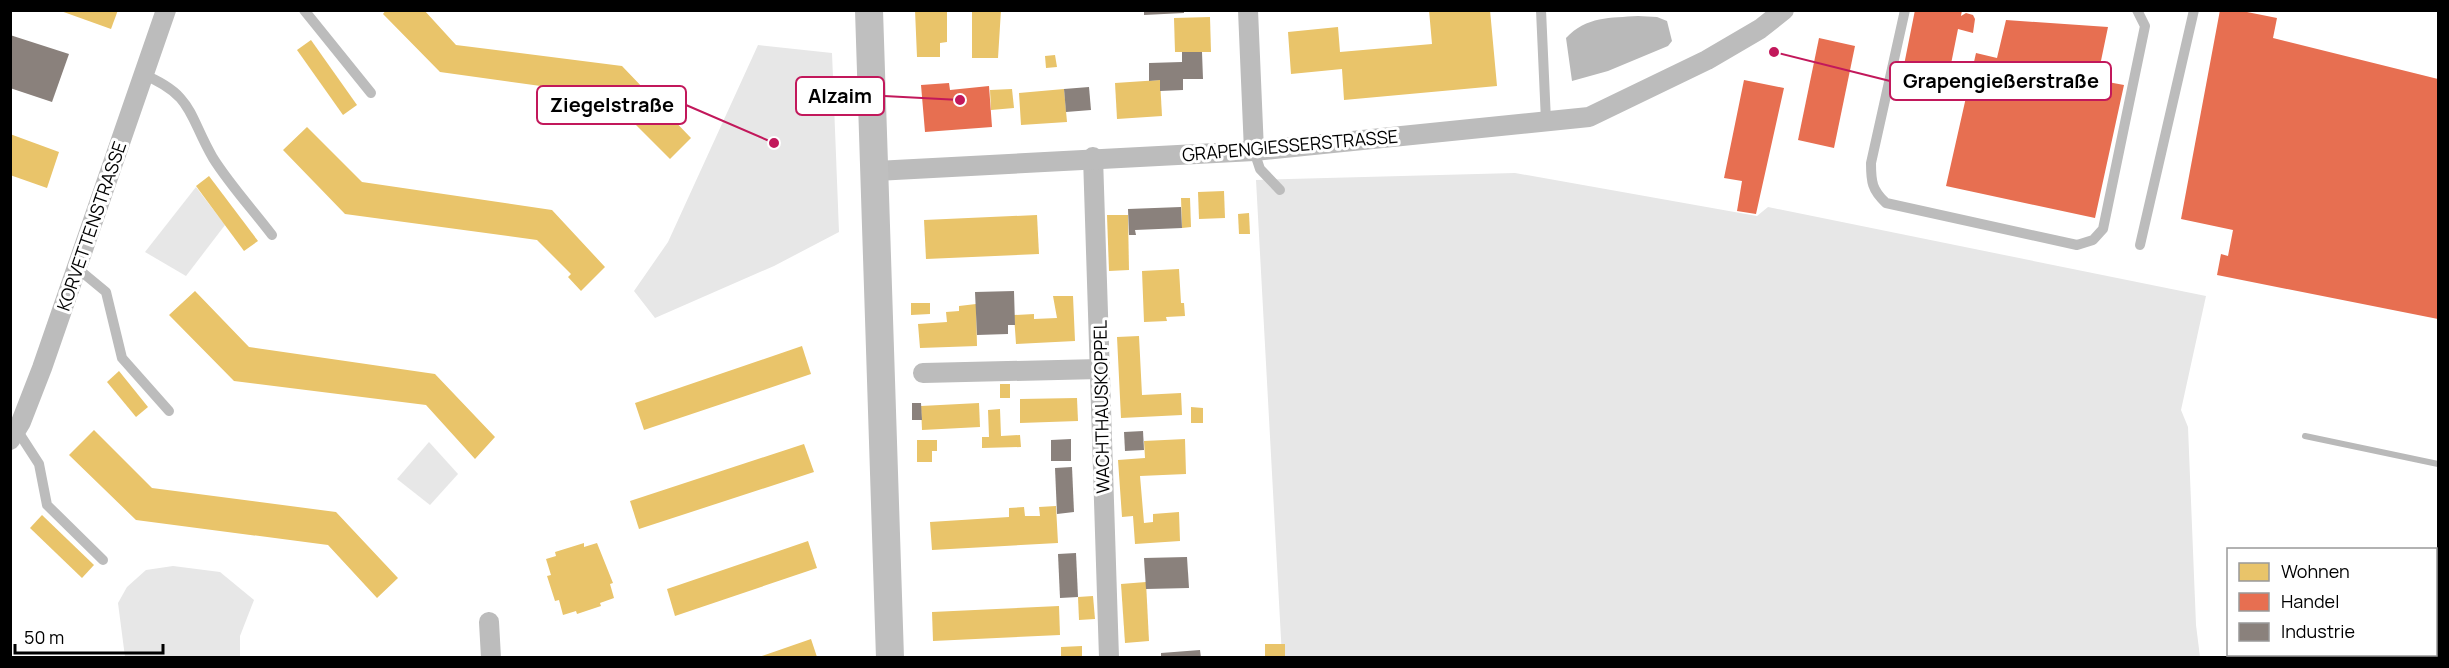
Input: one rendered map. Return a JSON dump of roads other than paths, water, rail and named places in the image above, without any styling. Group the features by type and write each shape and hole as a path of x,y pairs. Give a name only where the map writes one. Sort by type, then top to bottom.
{"main road":[{"path":"869,10 890,657"}],"street":[{"name":"KORVETTENSTRASSE","path":"14,435 77,268 142,74 166,10"},
{"path":"1248,10 1254,151"},
{"name":"GRAPENGIESSERSTRASSE","path":"876,171 1254,151 1589,117 1707,60 1760,29 1784,10"},
{"name":"WACHTHAUSKOPPEL","path":"1093,158 1109,657"},
{"path":"923,373 1100,369"},
{"path":"489,622 492,657"}],"lane":[{"path":"304,10 371,93"},
{"path":"1541,10 1546,121"},
{"path":"1905,10 1871,163 1871,184 1875,194 1886,204 2078,245 2093,240 2103,229 2145,26 2137,10"},
{"path":"2140,245 2194,10"},
{"path":"142,74 164,83 184,100 214,159 272,235"},
{"path":"1254,151 1260,169 1280,189"},
{"path":"77,268 106,292 122,358 169,411"},
{"path":"14,435 39,464 47,505 103,560"}],"waterway":[{"path":"2305,436 2438,464"}],"place":[{"name":"Grapengießerstraße","path":"1774,52"},
{"name":"Alzaim","path":"960,100"},
{"name":"Ziegelstraße","path":"774,143"}]}
